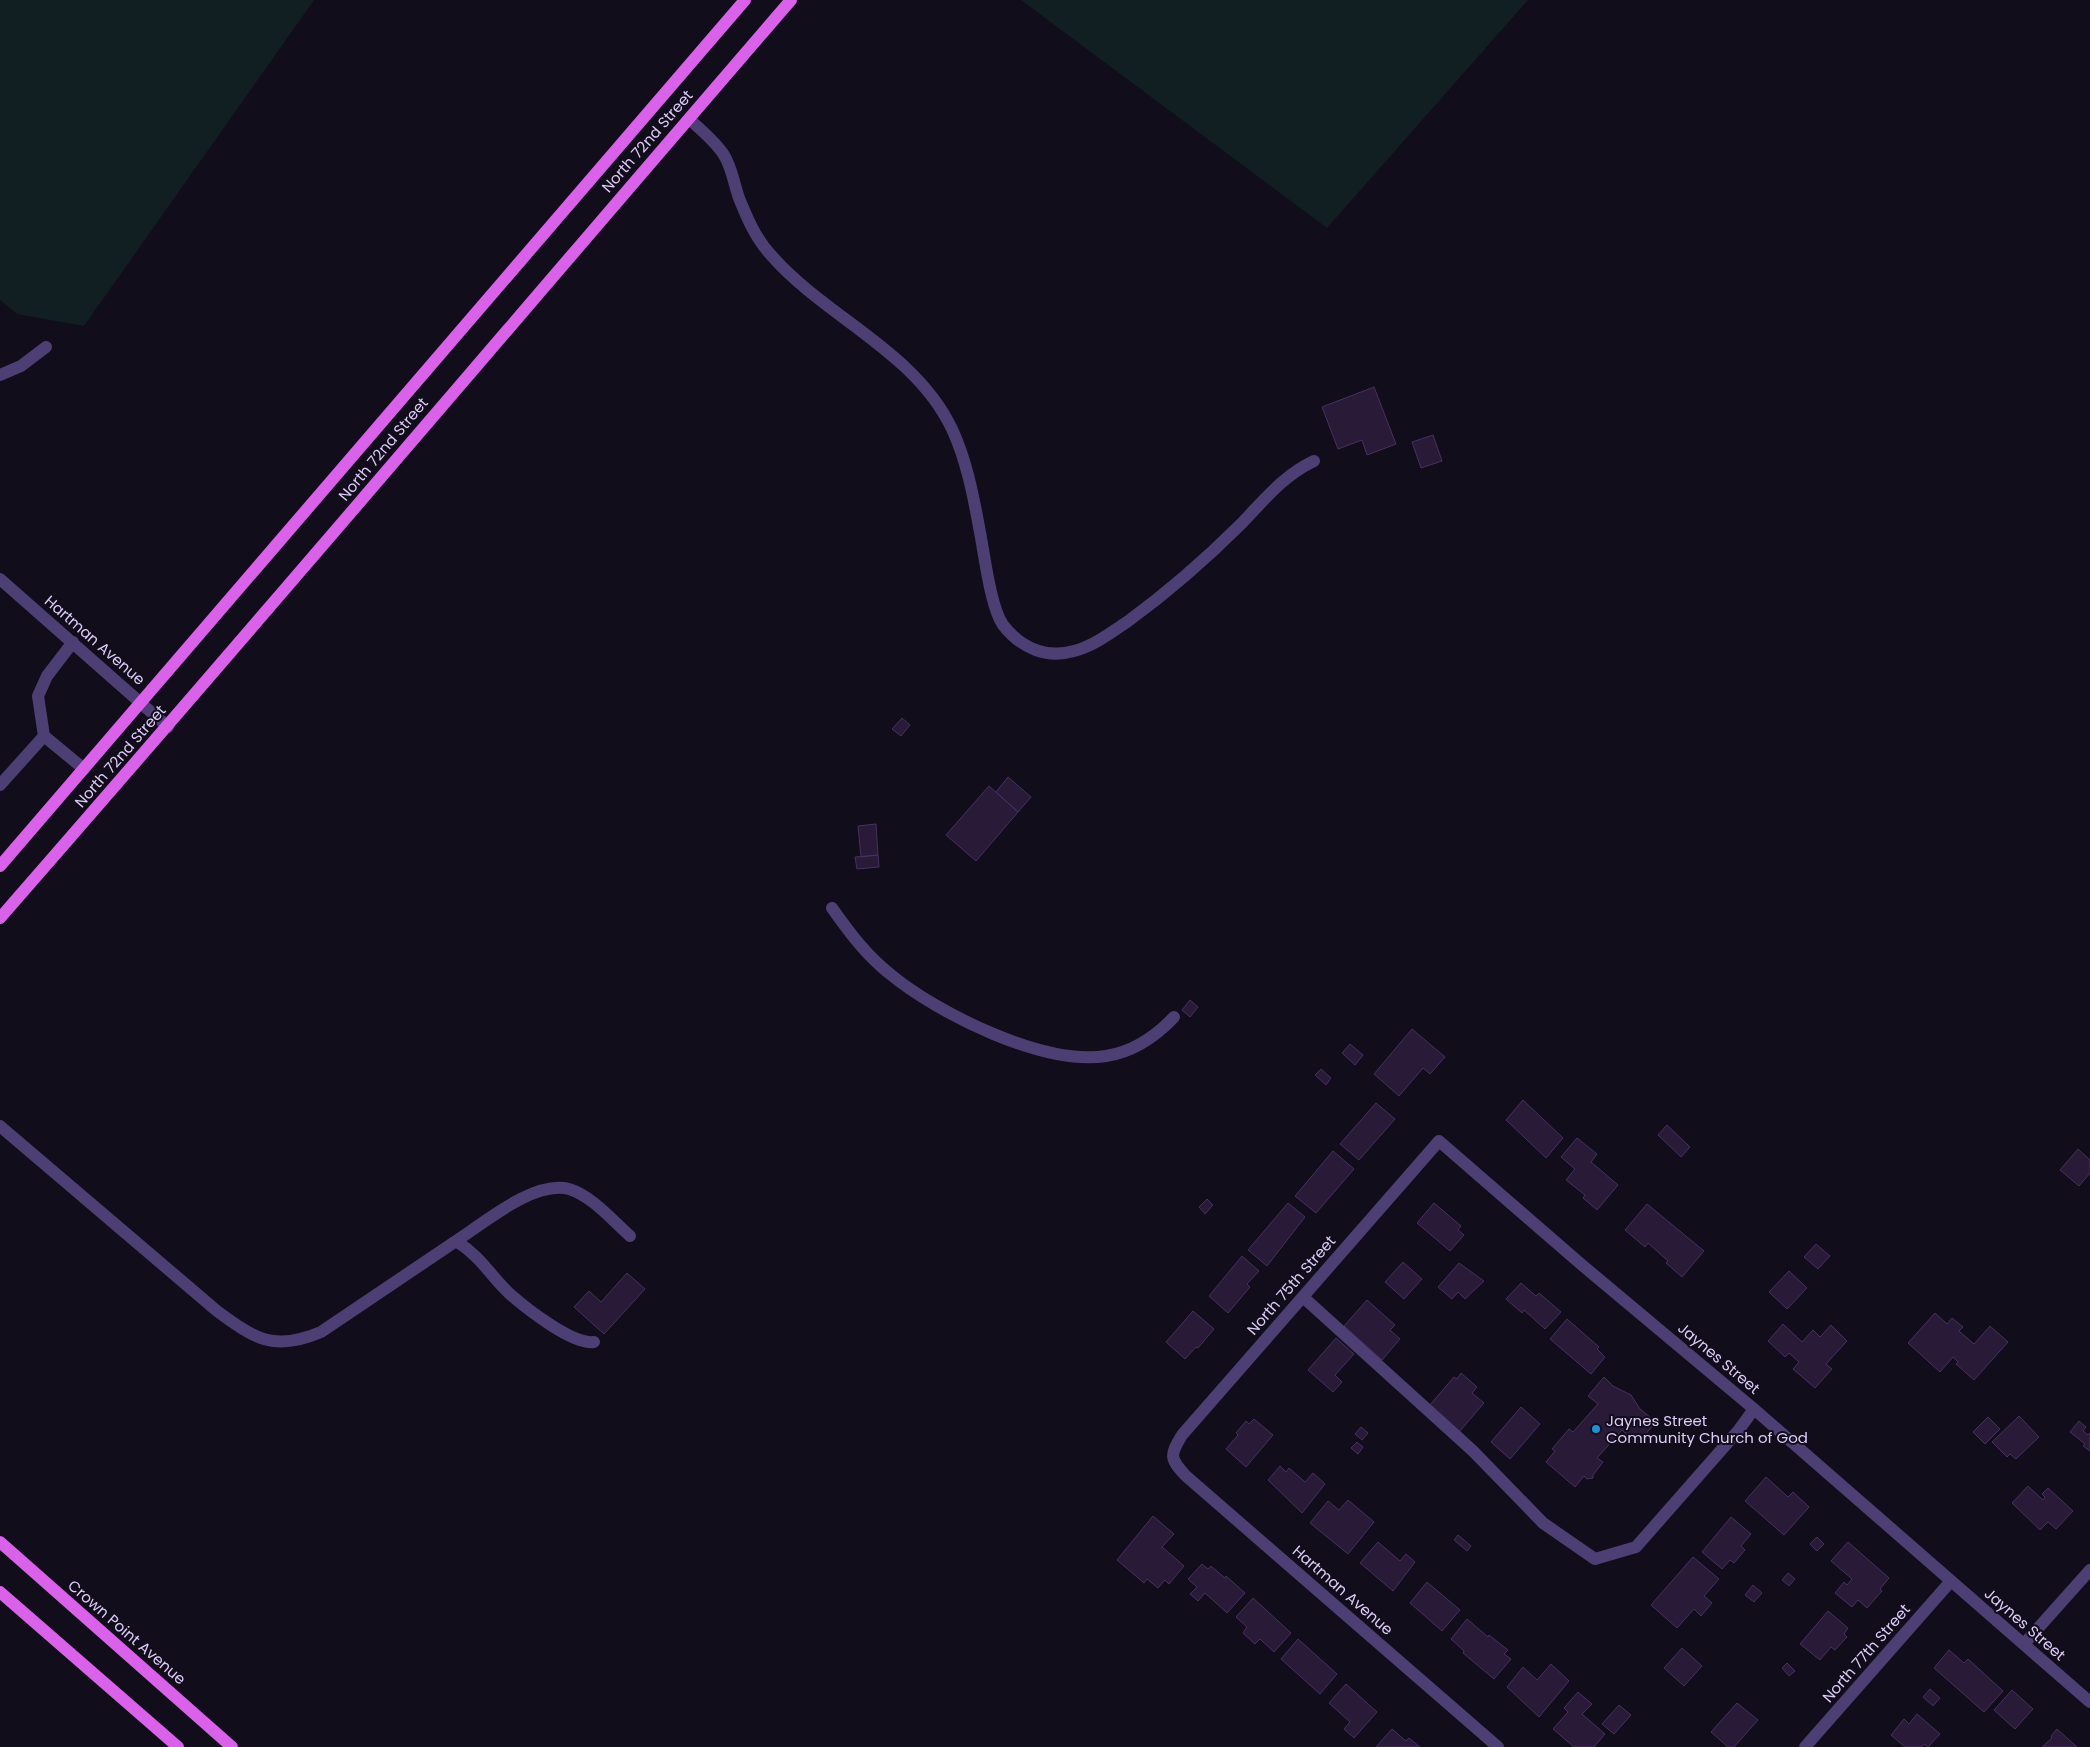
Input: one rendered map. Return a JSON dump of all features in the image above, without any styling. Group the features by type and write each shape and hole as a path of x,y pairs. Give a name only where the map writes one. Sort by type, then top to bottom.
{"main road":[{"name":"North 72nd Street","path":"2,861 142,703 745,0"},
{"name":"North 72nd Street","path":"0,918 168,727 791,0"},
{"name":"Crown Point Avenue","path":"0,1542 232,1747"},
{"path":"0,1592 178,1747"}],"street":[{"path":"689,118 725,156 748,219 768,253 800,282 912,373 941,409 952,430 963,460 979,526 984,560 1001,621 1026,646 1048,654 1060,654 1084,648 1109,634 1161,596 1191,571 1288,476 1314,461"},
{"path":"0,375 21,366 46,347"},
{"name":"Hartman Avenue","path":"0,579 168,727"},
{"path":"73,642 47,676 38,696 44,736 84,769"},
{"path":"0,785 44,736"},
{"path":"832,908 869,955 908,989 934,1006 1006,1039 1068,1056 1090,1058 1119,1054 1145,1042 1166,1026 1174,1017"},
{"path":"0,1126 217,1311 252,1336 280,1343 307,1338 321,1332 518,1201 546,1189 559,1188 582,1195 630,1236"},
{"name":"North 75th Street","path":"1172,1454 1182,1435 1439,1141"},
{"name":"Jaynes Street","path":"1439,1141 1582,1265 1754,1409 2090,1702"},
{"path":"456,1241 479,1258 504,1288 523,1305 564,1333 581,1342 594,1342"},
{"path":"1303,1297 1473,1451 1543,1523 1595,1559 1636,1547 1738,1431 1754,1409"},
{"name":"Hartman Avenue","path":"1172,1454 1174,1463 1186,1476 1498,1747"},
{"path":"2024,1644 2090,1570"},
{"name":"North 77th Street","path":"1804,1747 1951,1581"}],"shaded area":[{"path":"0,0 314,0 84,326 17,314 0,300"},
{"path":"1021,0 1528,0 1327,228"}],"building":[{"path":"1374,387 1396,444 1367,455 1362,440 1338,449 1322,407"},
{"path":"1433,435 1442,461 1421,468 1412,442"},
{"path":"902,718 910,725 901,736 892,729"},
{"path":"1008,777 1031,797 1018,812 996,792"},
{"path":"989,786 1018,812 976,861 946,835"},
{"path":"876,824 878,855 861,857 858,826"},
{"path":"878,855 879,867 857,869 855,857"},
{"path":"1190,1000 1198,1007 1190,1017 1182,1010"},
{"path":"1412,1029 1445,1057 1430,1074 1423,1068 1399,1096 1374,1074"},
{"path":"1350,1044 1363,1055 1355,1065 1342,1053"},
{"path":"1321,1069 1331,1078 1326,1085 1315,1075"},
{"path":"1523,1100 1563,1138 1546,1158 1506,1120"},
{"path":"1376,1103 1395,1119 1359,1160 1340,1144"},
{"path":"1667,1125 1690,1147 1681,1157 1658,1135"},
{"path":"1577,1138 1597,1154 1591,1162 1618,1185 1597,1210 1583,1198 1585,1195 1566,1180 1575,1169 1561,1157"},
{"path":"2078,1149 2090,1160 2090,1173 2079,1186 2060,1170"},
{"path":"1333,1151 1354,1169 1316,1213 1295,1196"},
{"path":"1207,1199 1213,1205 1205,1214 1199,1207"},
{"path":"1288,1203 1305,1217 1267,1266 1248,1250"},
{"path":"1434,1203 1461,1226 1458,1230 1464,1235 1450,1251 1417,1223"},
{"path":"1647,1204 1704,1251 1682,1277 1648,1243 1645,1247 1625,1230"},
{"path":"1816,1244 1830,1256 1818,1269 1804,1257"},
{"path":"1242,1256 1259,1271 1247,1284 1250,1287 1228,1313 1209,1296"},
{"path":"1403,1262 1422,1279 1404,1299 1385,1282"},
{"path":"1459,1263 1484,1281 1465,1299 1458,1292 1452,1299 1438,1287"},
{"path":"1789,1271 1807,1288 1787,1309 1769,1292"},
{"path":"627,1273 645,1289 604,1334 574,1307 589,1291 601,1302"},
{"path":"1521,1283 1536,1296 1539,1293 1561,1312 1545,1329 1524,1310 1522,1313 1506,1299"},
{"path":"1367,1300 1395,1325 1390,1330 1400,1339 1382,1360 1344,1326"},
{"path":"1193,1311 1214,1329 1198,1348 1196,1347 1185,1359 1166,1342"},
{"path":"1935,1313 1947,1324 1952,1318 1963,1327 1959,1331 1974,1344 1990,1326 2008,1342 1974,1380 1956,1364 1958,1362 1953,1357 1940,1372 1908,1343"},
{"path":"1567,1319 1599,1347 1597,1349 1605,1357 1591,1374 1550,1339"},
{"path":"1783,1324 1802,1342 1813,1330 1820,1337 1831,1325 1847,1341 1826,1364 1832,1369 1815,1388 1793,1369 1799,1362 1789,1353 1785,1357 1768,1341"},
{"path":"1336,1338 1354,1354 1335,1375 1342,1382 1333,1392 1308,1370"},
{"path":"1461,1373 1477,1387 1472,1393 1484,1403 1459,1432 1429,1406 1454,1377 1457,1379"},
{"path":"1604,1377 1613,1386 1631,1395 1640,1409 1656,1422 1637,1444 1622,1430 1597,1458 1603,1462 1593,1475 1593,1478 1587,1479 1584,1476 1575,1487 1546,1462 1555,1451 1552,1449 1569,1429 1573,1432 1598,1404 1588,1396"},
{"path":"1521,1407 1540,1424 1510,1459 1491,1442"},
{"path":"2019,1416 2039,1437 2016,1459 2010,1454 2007,1457 1992,1442"},
{"path":"1988,1417 2000,1429 1985,1444 1973,1432"},
{"path":"1254,1419 1273,1435 1246,1467 1226,1449 1238,1435 1236,1433 1246,1421 1249,1424"},
{"path":"2079,1421 2086,1427 2083,1431 2088,1435 2090,1433 2090,1451 2083,1446 2085,1444 2070,1432"},
{"path":"1361,1427 1368,1433 1362,1440 1355,1434"},
{"path":"1357,1442 1363,1447 1358,1454 1351,1448"},
{"path":"1280,1466 1286,1472 1289,1468 1305,1482 1313,1473 1325,1484 1302,1513 1268,1480"},
{"path":"1766,1477 1788,1497 1793,1492 1809,1507 1784,1535 1745,1501"},
{"path":"2028,1486 2043,1500 2045,1497 2042,1494 2048,1488 2073,1511 2056,1529 2048,1522 2040,1530 2012,1503"},
{"path":"1348,1500 1374,1522 1348,1554 1310,1523 1328,1501 1339,1510"},
{"path":"1153,1516 1174,1534 1162,1547 1184,1566 1169,1584 1165,1580 1158,1588 1147,1579 1144,1583 1117,1560"},
{"path":"1731,1517 1751,1534 1741,1546 1745,1550 1734,1563 1730,1560 1722,1569 1702,1552"},
{"path":"1458,1535 1471,1546 1467,1551 1454,1540"},
{"path":"1817,1537 1824,1544 1817,1551 1810,1544"},
{"path":"1378,1542 1400,1561 1406,1554 1415,1562 1393,1591 1360,1563"},
{"path":"1848,1542 1889,1578 1880,1589 1882,1591 1867,1608 1858,1600 1852,1607 1835,1593 1844,1582 1847,1585 1852,1579 1831,1561"},
{"path":"1693,1557 1719,1579 1704,1596 1712,1603 1701,1616 1694,1609 1677,1628 1651,1605"},
{"path":"1202,1564 1208,1569 1211,1566 1225,1578 1226,1576 1245,1593 1227,1613 1205,1593 1198,1601 1190,1594 1197,1587 1188,1579"},
{"path":"1788,1573 1795,1579 1789,1586 1782,1580"},
{"path":"1427,1582 1460,1610 1442,1631 1410,1603"},
{"path":"1753,1585 1762,1593 1754,1602 1745,1595"},
{"path":"1253,1598 1291,1633 1274,1652 1260,1639 1255,1644 1243,1633 1247,1627 1236,1617"},
{"path":"1828,1611 1848,1628 1844,1634 1847,1637 1835,1650 1831,1647 1820,1660 1800,1644"},
{"path":"1467,1619 1488,1637 1489,1635 1508,1650 1504,1654 1511,1659 1494,1679 1463,1653 1464,1651 1451,1639"},
{"path":"1298,1639 1337,1674 1320,1694 1281,1659"},
{"path":"1682,1648 1702,1666 1684,1686 1664,1668"},
{"path":"1949,1650 1964,1663 1968,1659 2003,1691 1984,1712 1934,1668"},
{"path":"1787,1663 1795,1671 1789,1676 1782,1668"},
{"path":"1551,1664 1569,1681 1539,1717 1507,1687 1523,1667 1537,1680"},
{"path":"1346,1684 1377,1712 1354,1738 1344,1729 1350,1722 1329,1703"},
{"path":"1930,1689 1940,1698 1933,1706 1923,1697"},
{"path":"2012,1690 2033,1709 2015,1729 1994,1710"},
{"path":"1578,1692 1592,1704 1582,1714 1605,1734 1594,1747 1574,1747 1553,1729 1568,1712 1564,1708"},
{"path":"1737,1703 1758,1720 1734,1747 1728,1747 1711,1732"},
{"path":"1619,1705 1631,1715 1614,1734 1602,1724"},
{"path":"1917,1714 1940,1734 1928,1747 1924,1744 1922,1747 1905,1747 1891,1735 1904,1719 1909,1724"},
{"path":"1392,1729 1406,1741 1409,1738 1420,1747 1376,1747"},
{"path":"2057,1729 2077,1747 2042,1747 2052,1738 2051,1736"}],"place":[{"name":"Jaynes Street Community Church of God","path":"1596,1429"}]}
